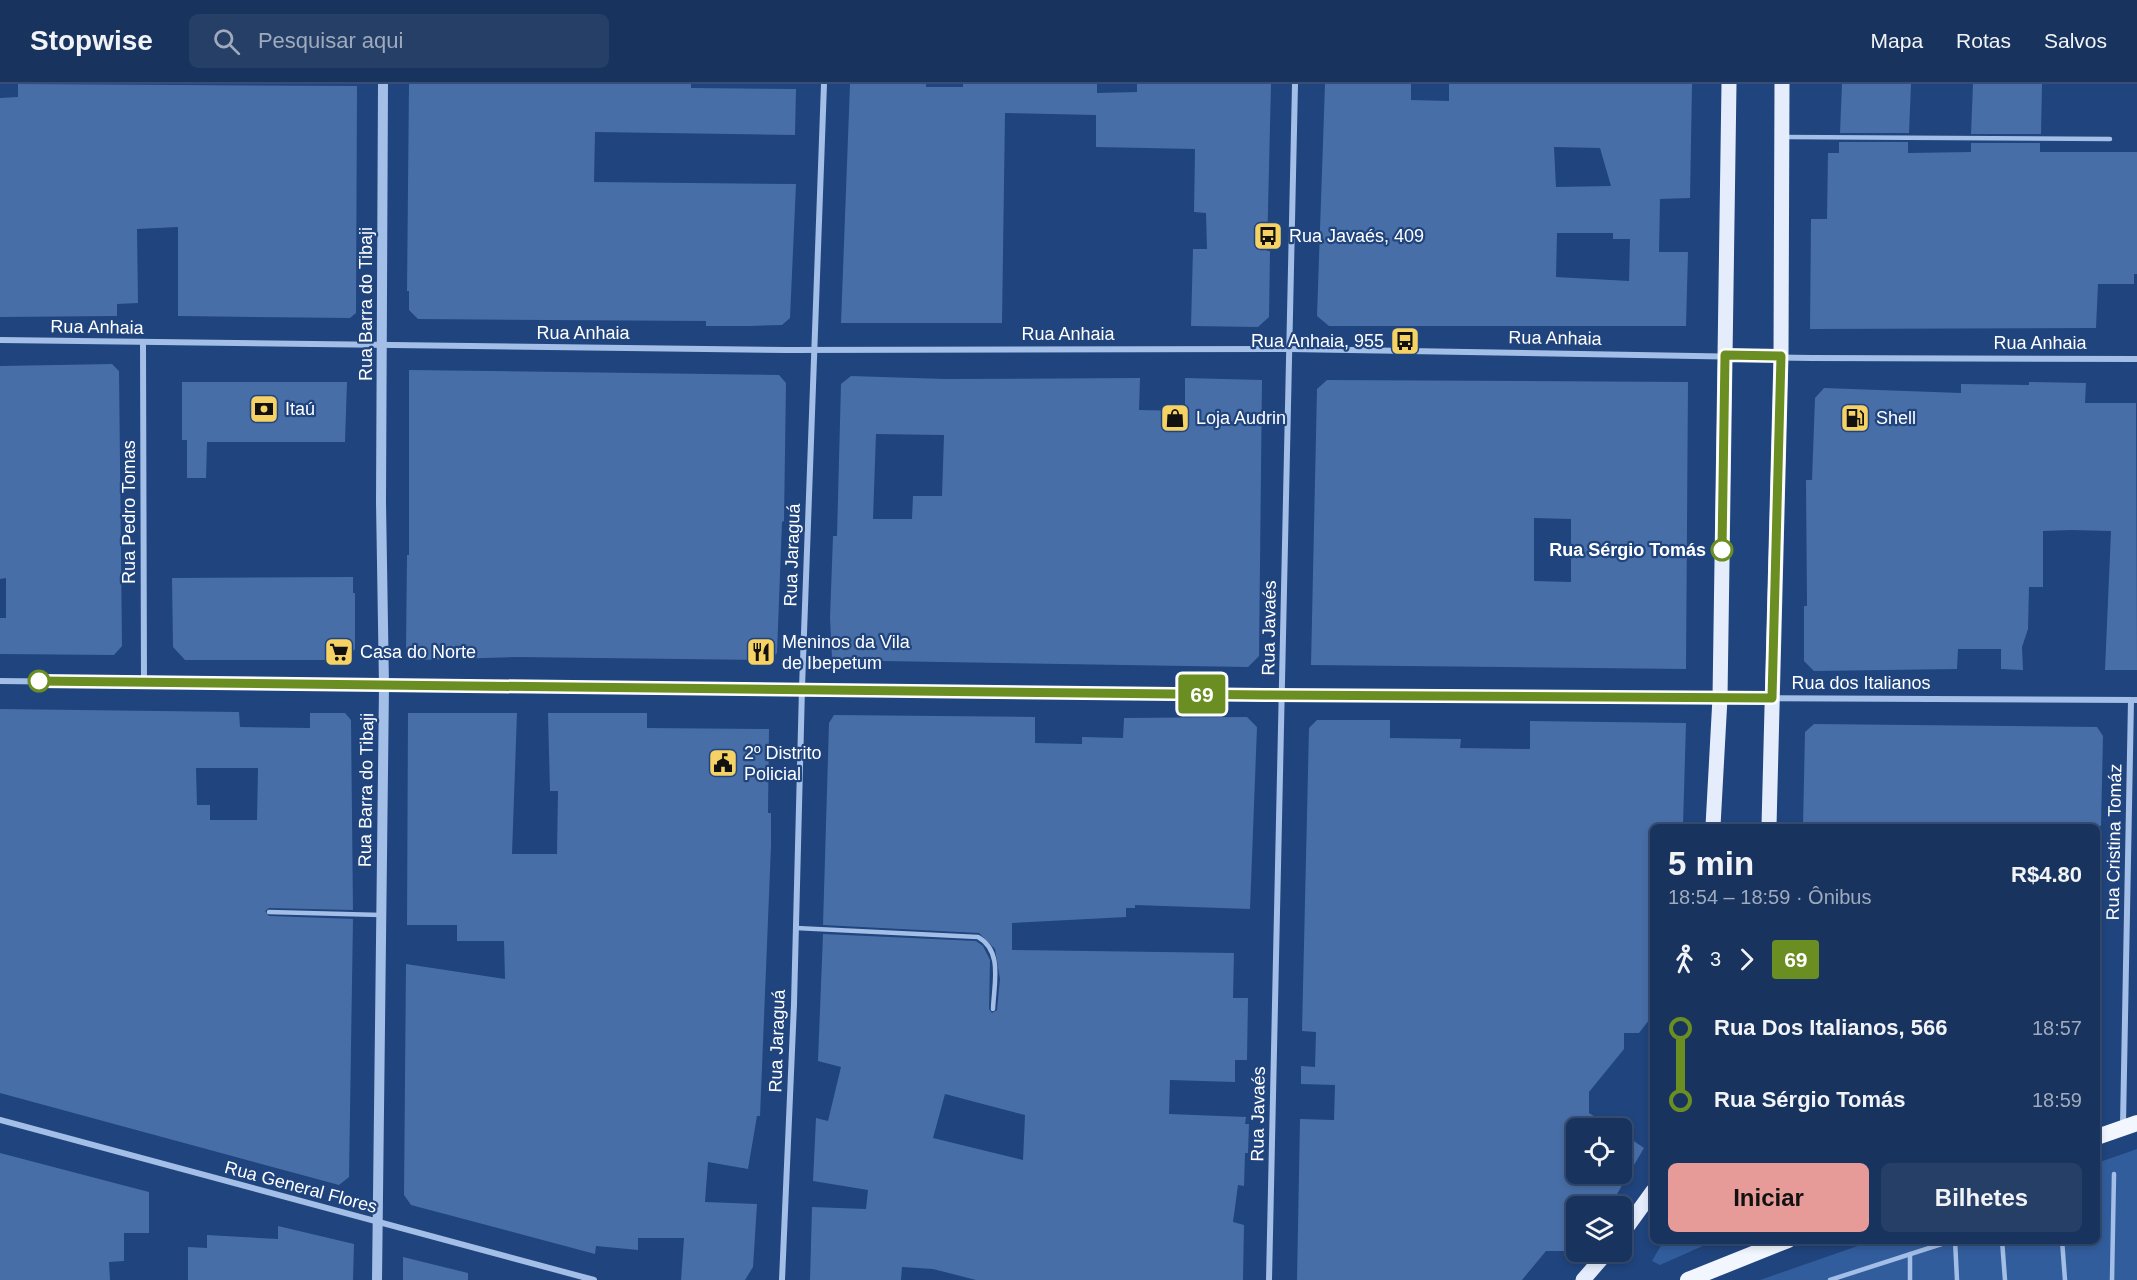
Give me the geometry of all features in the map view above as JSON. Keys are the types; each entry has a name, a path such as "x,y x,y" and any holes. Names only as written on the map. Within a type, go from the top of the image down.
{"highway":[{"path":"2100,1136 2130,1126"},
{"path":"1688,1280 1761,1245"}],"main road":[{"path":"1713,824 1720,698 1729,84"},
{"path":"1769,824 1781,356 1782,84"},
{"path":"1632,1220 1650,1195"},
{"path":"1583,1280 1599,1262"}],"street":[{"name":"Rua Barra do Tibaji","path":"377,1280 384,686 381,502 383,84"},
{"name":"Rua Jaraguá","path":"782,1280 824,84"},
{"name":"Rua Javaés","path":"1269,1280 1295,84"},
{"name":"Rua Anhaia","path":"0,340 816,350 1290,349 2137,359"},
{"name":"Rua Pedro Tomas","path":"143,342 144,681"},
{"name":"Rua dos Italianos","path":"0,681 802,688 1282,696 2134,700"},
{"name":"Rua Cristina Tomáz","path":"2130,1126 2134,700"},
{"name":"Rua General Flores","path":"0,1120 594,1280"}],"lane":[{"path":"1782,137 2110,139"},
{"path":"269,912 381,915"},
{"path":"796,928 978,937 987,942 994,952 993,1009"},
{"path":"2112,1280 2114,1174"},
{"path":"1830,1280 1941,1244"},
{"path":"1954,1244 1957,1280"},
{"path":"2002,1244 2004,1280"},
{"path":"2062,1244 2065,1280"},
{"path":"1910,1254 1910,1280"},
{"path":"1853,1273 1854,1280"}],"shaded area":[{"path":"2137,1149 2137,1280 1760,1280 1863,1244 2100,1244 2100,1162"},
{"path":"1662,1244 1707,1244 1660,1265 1652,1261"}],"building":[{"path":"18,84 357,86 356,313 350,318 178,316 178,227 137,229 138,303 117,304 117,316 0,317 0,98 18,97"},
{"path":"409,84 691,84 691,88 796,89 795,135 595,132 594,182 796,184 790,318 782,325 749,326 706,326 706,321 418,319 409,310 409,291 407,291"},
{"path":"850,84 926,84 926,87 963,87 963,84 1097,84 1097,93 1137,92 1137,84 1271,84 1267,251 1270,251 1269,317 1258,327 1191,326 1193,249 1207,249 1206,213 1194,212 1195,149 1096,147 1096,115 1005,113 1002,323 841,323"},
{"path":"1325,84 1411,84 1411,100 1449,101 1449,84 1692,84 1690,198 1660,199 1659,252 1688,252 1686,326 1329,326 1317,316","holes":["1554,147 1600,148 1611,186 1556,187","1557,233 1613,233 1613,239 1630,239 1629,281 1556,277"]},
{"path":"1842,84 1911,84 1909,133 1840,133"},
{"path":"1973,84 2042,84 2041,134 1971,134"},
{"path":"1839,142 1908,142 1908,153 1971,152 1971,143 2040,143 2040,152 2137,152 2137,274 2134,274 2134,284 2098,284 2096,328 1810,329 1811,219 1827,219 1828,153 1839,153"},
{"path":"112,364 119,371 122,646 114,655 0,654 0,618 6,618 6,578 0,579 0,366"},
{"path":"409,370 779,375 786,383 784,521 782,522 777,653 770,660 516,657 416,660 406,650 407,555 409,555"},
{"path":"851,376 945,379 1140,378 1139,410 1185,411 1185,378 1262,380 1259,656 1248,667 881,661 881,664 856,665 832,658 830,618 833,536 837,536 841,384","holes":["876,434 944,435 942,496 913,496 912,519 873,519"]},
{"path":"1327,380 1688,382 1686,669 1311,665 1317,389","holes":["1534,518 1571,519 1571,582 1534,581"]},
{"path":"182,382 347,382 345,442 207,442 206,478 187,478 187,440 182,440"},
{"path":"2029,382 2086,383 2085,403 2136,403 2137,670 2105,670 2111,531 2072,530 2043,531 2043,587 2029,587 2028,629 2022,647 2023,670 2001,669 2001,649 1958,649 1957,669 1814,671 1804,661 1804,606 1807,606 1806,480 1812,480 1815,398 1824,388 1961,393 1961,384 2029,385"},
{"path":"353,577 355,649 345,660 185,660 173,647 172,578"},
{"path":"0,709 239,712 240,727 310,728 310,713 345,713 351,720 353,910 269,908 265,911 269,916 353,919 349,1177 339,1185 0,1093","holes":["196,768 258,768 257,820 210,820 210,805 197,805"]},
{"path":"408,713 517,713 512,854 557,854 558,791 550,791 548,713 647,713 647,728 769,729 768,813 771,813 771,846 760,1116 757,1116 748,1169 708,1162 705,1202 757,1204 753,1267 745,1280 681,1280 684,1238 638,1238 638,1250 596,1246 595,1254 411,1205 404,1195 406,964 505,979 504,941 457,941 457,925 407,925"},
{"path":"834,715 1035,717 1035,743 1082,744 1082,737 1123,738 1124,718 1247,717 1257,727 1250,909 1135,905 1135,908 1126,908 1126,917 1012,923 1012,950 1234,953 1233,998 1248,998 1247,1060 1235,1060 1235,1082 1170,1080 1169,1114 1246,1117 1245,1124 1249,1124 1244,1186 1238,1185 1233,1222 1244,1225 1243,1280 976,1280 933,1269 902,1267 901,1280 810,1280 812,1207 866,1209 868,1190 813,1181 816,1118 828,1121 841,1067 818,1061 823,934 976,941 983,946 990,960 989,1009 992,1013 997,1010 1000,979 995,949 979,933 823,925 829,723","holes":["945,1094 1025,1115 1023,1160 933,1138"]},
{"path":"1317,720 1390,720 1390,738 1461,739 1460,748 1530,749 1530,721 1686,723 1683,824 1650,824 1650,1019 1639,1033 1624,1033 1624,1049 1589,1092 1589,1113 1597,1118 1566,1118 1566,1184 1623,1184 1616,1196 1566,1196 1566,1251 1546,1251 1522,1280 1297,1280 1300,1119 1334,1120 1335,1085 1301,1084 1301,1066 1315,1067 1316,1032 1302,1031 1309,728"},
{"path":"1814,724 2097,727 2103,736 2101,826 2100,824 1803,824 1805,732"},
{"path":"1632,1140 1644,1148 1632,1168"},
{"path":"0,1153 149,1192 149,1233 124,1233 124,1261 109,1262 110,1280 0,1280"},
{"path":"278,1226 354,1244 353,1280 188,1280 188,1247 207,1248 207,1235 278,1239"},
{"path":"403,1257 468,1273 468,1280 403,1280"}],"bus line":[{"name":"69","path":"39,681 1265,695 1772,698 1781,356 1725,355 1722,550"}],"place":[{"name":"Rua Javaés, 409","path":"1268,236"},
{"name":"Rua Anhaia, 955","path":"1405,341"},
{"name":"Itaú","path":"264,409"},
{"name":"Loja Audrin","path":"1175,418"},
{"name":"Shell","path":"1855,418"},
{"name":"Rua Sérgio Tomás","path":"1722,550"},
{"name":"Casa do Norte","path":"339,652"},
{"name":"Meninos da Vila de Ibepetum","path":"761,652"},
{"name":"2º Distrito Policial","path":"723,763"}]}
